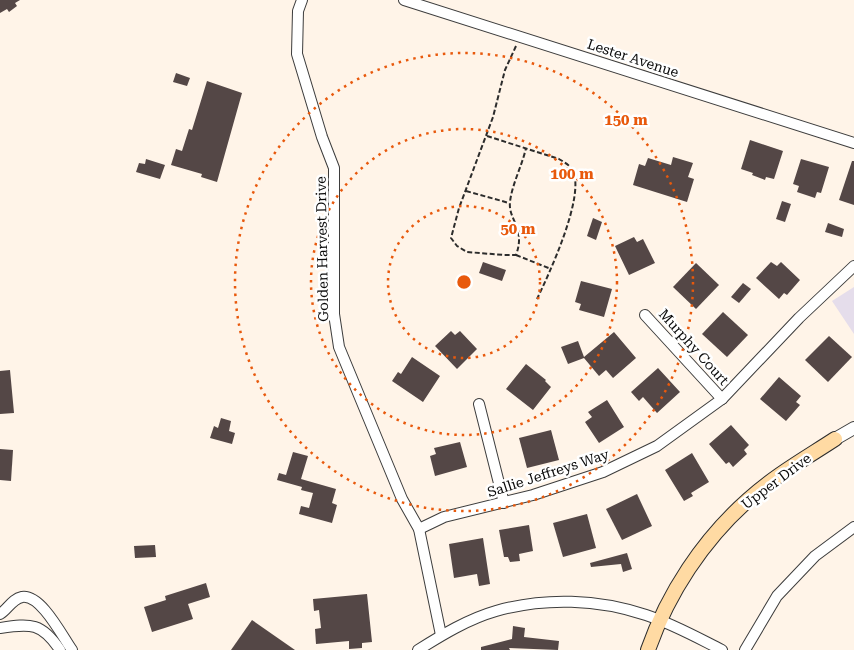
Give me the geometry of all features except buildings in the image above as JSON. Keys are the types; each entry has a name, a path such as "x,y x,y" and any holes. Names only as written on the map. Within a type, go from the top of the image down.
{"main road":[{"name":"Upper Drive","path":"648,650 660,620 680,581 707,542 748,500 794,465 835,439"}],"street":[{"name":"Golden Harvest Drive","path":"302,0 298,11 297,54 322,137 334,168 334,314 340,347 402,499 419,529 441,635"},
{"name":"Lester Avenue","path":"404,0 854,143"},
{"name":"Sallie Jeffreys Way","path":"419,529 444,517 533,495 611,469 657,446 722,398 799,318 854,266"},
{"name":"Murphy Court","path":"646,315 722,398"},
{"path":"479,404 504,503"},
{"name":"Upper Drive","path":"835,439 854,428"},
{"path":"745,650 777,596 815,556 854,527"},
{"path":"0,614 13,601 21,597 31,597 41,605 72,650"},
{"path":"418,650 441,635 496,611 558,601 593,602 645,614 722,650"},
{"path":"0,628 14,626 39,627 51,636 60,650"}],"path":[{"path":"520,37 505,70 493,118 451,238 457,246 467,252 516,255 551,270"},
{"path":"487,136 559,159 573,171 575,193 562,242 538,299"},
{"path":"516,255 519,246 518,226 509,203 526,148"},
{"path":"466,191 509,203"}],"shaded area":[{"path":"854,287 854,334 832,301"}]}
